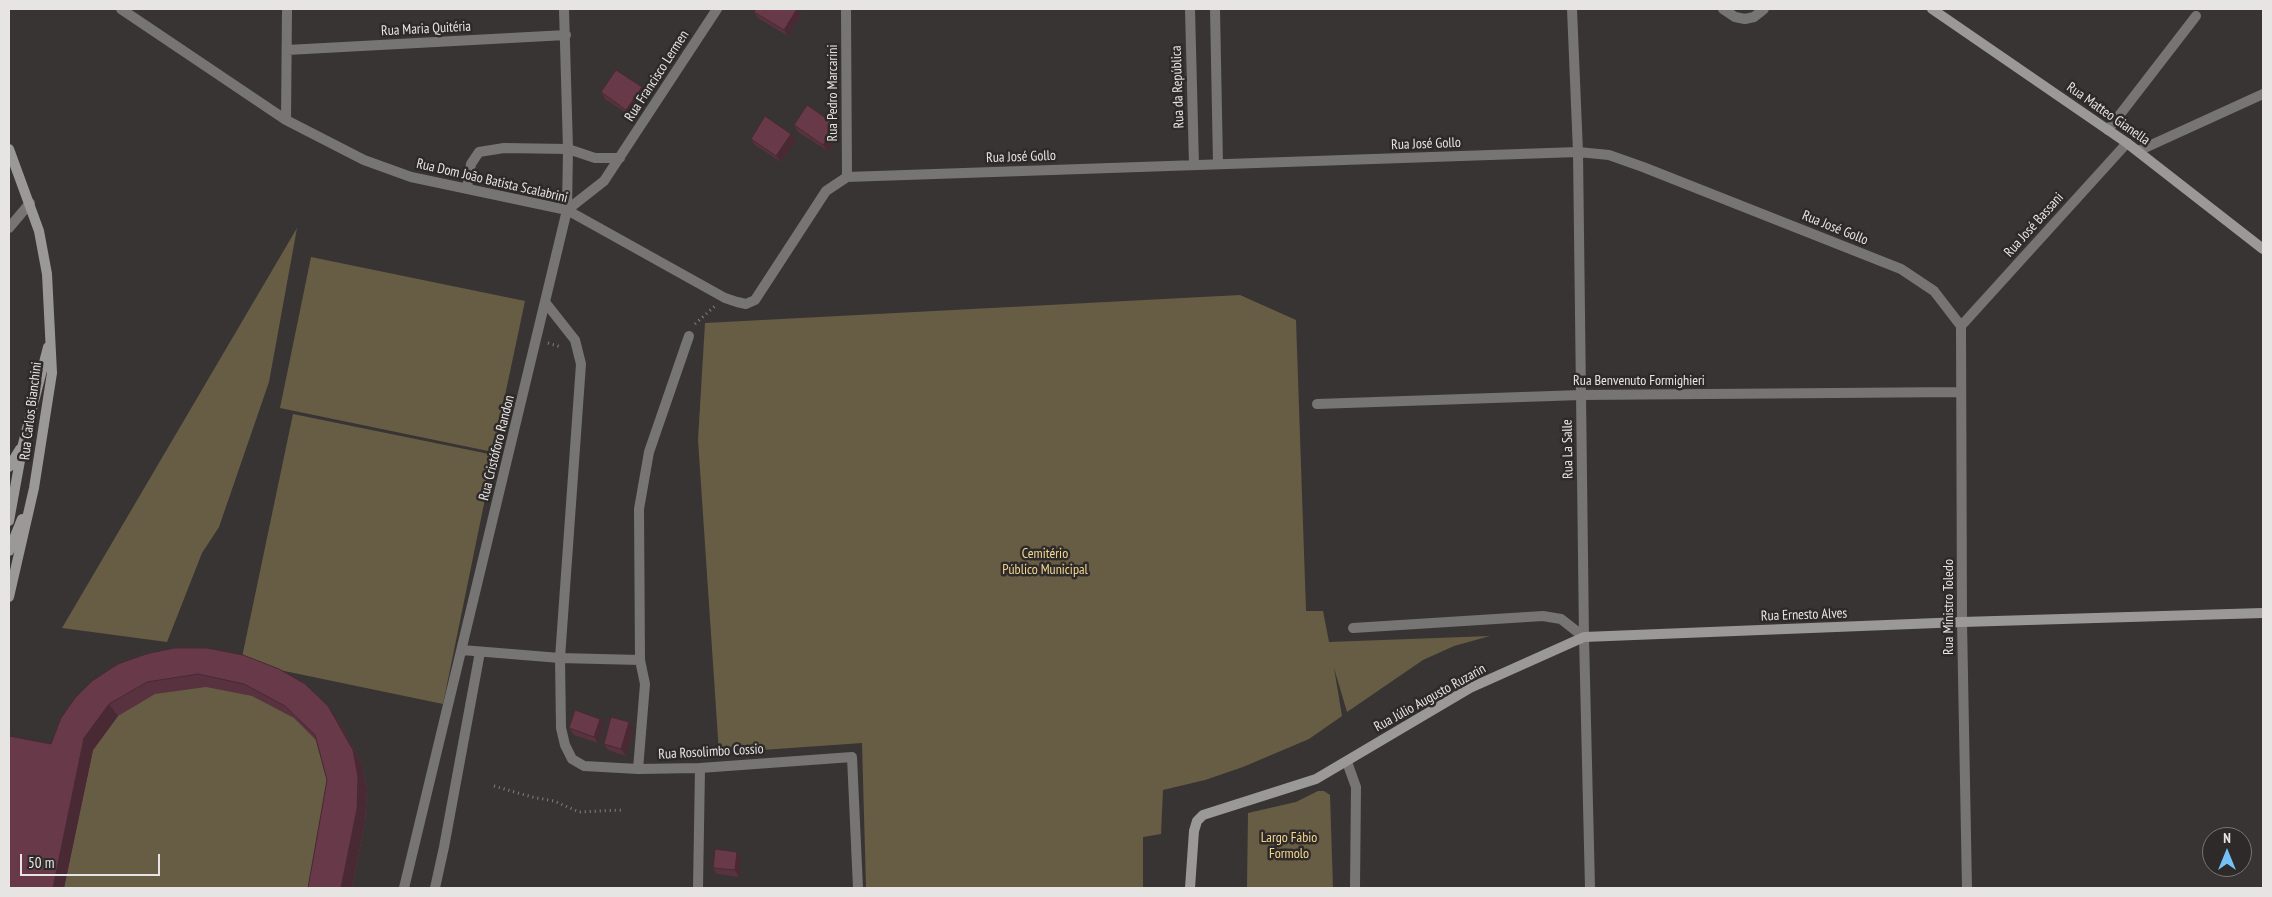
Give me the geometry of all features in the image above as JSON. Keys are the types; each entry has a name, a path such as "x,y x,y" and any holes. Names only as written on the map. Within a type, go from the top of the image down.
{"main road":[{"name":"Rua Matteo Gianella","path":"1932,9 2127,143 2263,248"},
{"name":"Rua Carlos Bianchini","path":"9,149 39,231 47,274 52,373 34,488"},
{"name":"Rua Carlos Bianchini","path":"9,521 23,444 39,376 51,338"},
{"path":"9,467 23,444"},
{"path":"9,551 34,488"},
{"path":"9,597 34,488"},
{"name":"Rua Ernesto Alves","path":"1584,637 1962,622 2263,613"},
{"name":"Rua Júlio Augusto Ruzarin","path":"1347,762 1470,688 1584,637"},
{"path":"1190,888 1194,832 1197,821 1202,815 1316,779 1347,762"}],"street":[{"name":"Rua Dom João Batista Scalabrini","path":"121,9 286,120 364,160 411,177 567,210 725,298 746,304 755,300 826,191 847,176"},
{"path":"286,120 287,9"},
{"name":"Rua Cristóforo Randon","path":"404,888 567,210 568,150 564,9"},
{"name":"Rua Francisco Lermen","path":"567,210 604,181 717,9"},
{"name":"Rua Pedro Marcarini","path":"846,9 847,176"},
{"name":"Rua da República","path":"1190,9 1194,165"},
{"path":"1215,9 1218,164"},
{"name":"Rua La Salle","path":"1572,9 1578,152 1584,637 1590,888"},
{"path":"1723,9 1735,17 1745,18 1754,17 1764,9"},
{"path":"2108,130 2196,16"},
{"name":"Rua Maria Quitéria","path":"288,50 566,35"},
{"path":"2138,151 2263,94"},
{"name":"Rua José Bassani","path":"1961,326 2127,143"},
{"path":"466,188 472,164 479,152 504,148 568,150 595,158 620,158"},
{"name":"Rua José Gollo","path":"847,176 1578,152 1609,155 1900,269 1934,291 1961,326"},
{"path":"9,228 30,203"},
{"path":"546,302 575,340 581,364 560,658"},
{"name":"Rua Ministro Toledo","path":"1961,326 1962,622 1967,888"},
{"path":"638,769 645,684 640,660 639,509 649,452 689,336"},
{"name":"Rua Benvenuto Formighieri","path":"1317,404 1581,394 1961,392"},
{"path":"1353,628 1543,616 1561,619 1584,637"},
{"path":"462,650 560,658 640,660"},
{"path":"434,888 444,847 480,652"},
{"name":"Rua Rosolimbo Cossio","path":"560,658 561,728 564,745 572,759 584,766 638,769 700,768 852,758 858,888"},
{"path":"1347,762 1356,787 1355,888"},
{"path":"698,888 700,768"}],"path":[{"path":"689,336 696,323 725,298"},
{"path":"537,341 579,351"},
{"path":"494,786 554,801 579,812 623,810"}],"green space":[{"path":"297,228 269,382 219,527 202,553 167,642 62,628"},
{"path":"311,257 525,301 493,452 280,408"},
{"name":"Cemitério Público Municipal","path":"1240,295 1296,320 1306,611 1323,611 1329,642 1490,636 1454,646 1423,660 1347,712 1334,668 1342,716 1309,739 1243,767 1205,780 1163,790 1161,834 1143,837 1143,888 866,888 862,743 719,753 698,440 705,323"},
{"path":"293,414 494,455 443,704 241,662"},
{"path":"154,666 337,718 361,762 367,789 365,822 352,888 9,888 9,746 59,756"},
{"name":"Largo Fábio Formolo","path":"1318,791 1324,791 1330,795 1333,888 1247,888 1248,813 1296,802"}],"building":[{"path":"756,9 797,9 784,30 754,12"},
{"path":"616,70 642,87 626,110 601,92"},
{"path":"807,105 836,125 823,145 794,125"},
{"path":"765,116 791,134 776,156 751,139"},
{"path":"174,648 207,648 243,655 279,669 305,684 328,706 353,750 358,777 357,809 341,888 308,888 327,780 315,735 285,706 244,684 198,674 147,682 109,704 84,738 53,888 9,888 9,736 51,744 61,718 75,698 92,681 118,664 146,654"},
{"path":"575,710 600,719 594,737 569,728"},
{"path":"611,717 629,722 621,749 604,744"},
{"path":"715,849 737,852 735,870 713,868"}]}
